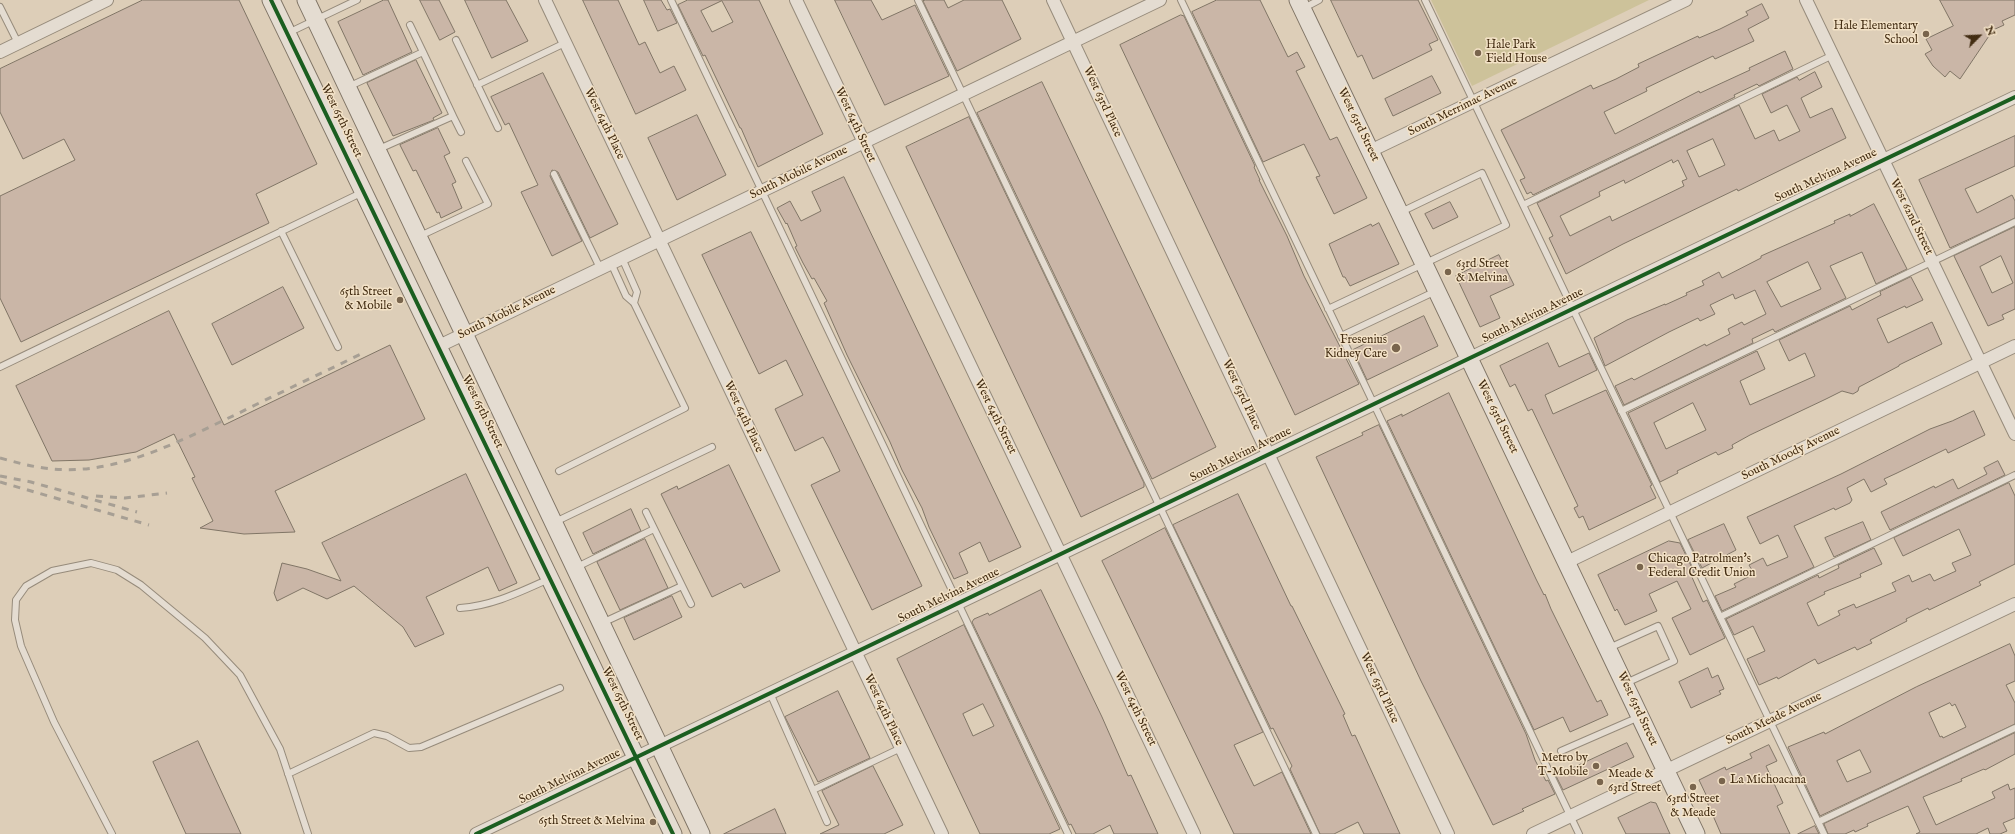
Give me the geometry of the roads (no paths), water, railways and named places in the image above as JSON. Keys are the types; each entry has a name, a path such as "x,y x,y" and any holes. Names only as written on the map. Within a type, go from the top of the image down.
{"street":[{"path":"0,52 107,0"},
{"name":"West 65th Street","path":"271,0 673,834"},
{"name":"West 65th Street","path":"306,0 700,834"},
{"name":"West 64th Place","path":"545,0 942,834"},
{"name":"West 64th Street","path":"796,0 1194,834"},
{"name":"West 63rd Place","path":"1053,0 1448,834"},
{"name":"South Mobile Avenue","path":"439,346 1160,0"},
{"name":"South Merrimac Avenue","path":"1370,151 1686,0"},
{"name":"West 62nd Street","path":"1806,0 1884,159 2015,434"},
{"name":"West 63rd Street","path":"1300,4 1696,834"},
{"name":"South Melvina Avenue","path":"476,834 658,745 770,693 1268,453 2015,97"},
{"name":"South Moody Avenue","path":"1567,562 2015,346"},
{"name":"South Meade Avenue","path":"1533,834 2015,604"}],"lane":[{"path":"287,34 357,0"},
{"path":"671,0 1068,834"},
{"path":"918,0 1316,834"},
{"path":"1181,0 1579,834"},
{"path":"1300,4 1319,0"},
{"path":"1425,0 1824,834"},
{"path":"0,7 18,43"},
{"path":"410,25 460,132"},
{"path":"456,40 498,128"},
{"path":"477,85 565,43"},
{"path":"347,87 423,52"},
{"path":"1523,205 1833,55"},
{"path":"377,150 453,116"},
{"path":"418,237 488,204 466,161"},
{"path":"1328,309 1506,225 1482,173 1400,212"},
{"path":"554,174 611,263 626,296 634,303 685,408 559,470"},
{"path":"0,367 364,191"},
{"path":"1621,411 2015,222"},
{"path":"281,231 338,347"},
{"path":"611,263 637,292 634,303"},
{"path":"1342,336 1437,290"},
{"path":"553,523 712,447"},
{"path":"1720,618 2015,475"},
{"path":"646,512 691,604"},
{"path":"575,568 654,529"},
{"path":"112,834 54,722 22,646 15,620 16,600 26,586 52,571 91,563 117,570 141,585 205,638 240,675 280,749 308,834"},
{"path":"460,608 474,607 504,599 550,578"},
{"path":"601,624 682,586"},
{"path":"1608,649 1658,626 1674,661 1625,684"},
{"path":"288,774 374,733 388,736 409,748 422,747 560,688"},
{"path":"770,693 827,822"},
{"path":"1561,751 1640,716"},
{"path":"1818,822 2015,728"},
{"path":"813,790 901,748"}],"railway":[{"path":"0,458 38,467 70,470 95,468 120,463 191,436 365,352"},
{"path":"0,476 31,482 137,512"},
{"path":"0,482 149,525"},
{"path":"96,496 125,498 167,493"}],"place":[{"name":"Hale Elementary School","path":"1926,34"},
{"name":"Hale Park Field House","path":"1478,53"},
{"name":"63rd Street & Melvina","path":"1448,272"},
{"name":"65th Street & Mobile","path":"400,300"},
{"name":"Fresenius Kidney Care","path":"1396,348"},
{"name":"Chicago Patrolmen's Federal Credit Union","path":"1640,567"},
{"name":"Metro by T-Mobile","path":"1596,766"},
{"name":"La Michoacana","path":"1722,781"},
{"name":"Meade & 63rd Street","path":"1600,782"},
{"name":"63rd Street & Meade","path":"1693,787"},
{"name":"65th Street & Melvina","path":"653,822"}]}
